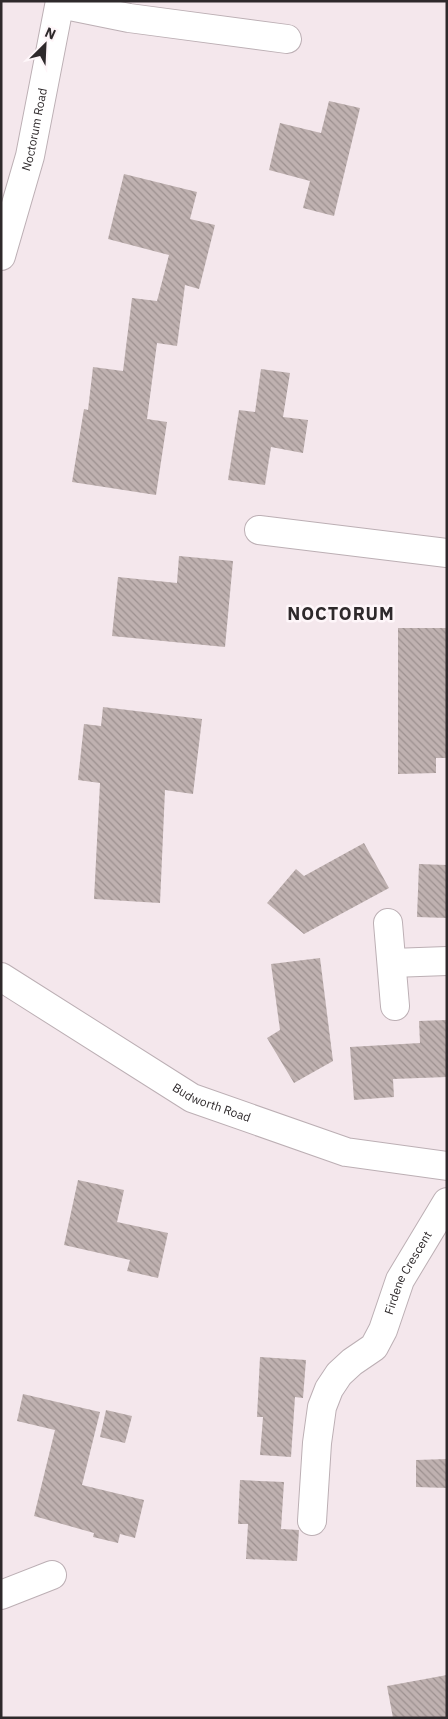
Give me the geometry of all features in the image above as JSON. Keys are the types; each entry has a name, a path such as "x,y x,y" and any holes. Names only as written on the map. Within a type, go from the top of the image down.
{"street":[{"path":"60,3 129,18 287,39"},
{"name":"Noctorum Road","path":"1,256 30,156 60,3"},
{"path":"259,530 447,552"},
{"path":"388,922 395,1006"},
{"path":"392,963 447,961"},
{"name":"Budworth Road","path":"1,977 192,1098 346,1152 447,1166"},
{"name":"Firdene Crescent","path":"312,1521 317,1443 322,1407 329,1389 339,1374 352,1362 374,1347 400,1280 447,1202"},
{"path":"1,1595 52,1575"}],"building":[{"path":"329,101 360,108 334,216 303,208 310,181 269,170 280,123 321,133"},
{"path":"124,174 197,192 190,219 215,225 199,289 185,285 177,346 157,343 147,419 167,422 156,495 72,482 84,409 88,410 93,367 123,371 132,298 157,301 169,255 108,239"},
{"path":"261,369 290,373 283,417 308,420 303,453 271,447 265,485 228,480 239,410 255,412"},
{"path":"179,556 233,561 225,647 112,636 118,577 177,583"},
{"path":"398,628 447,628 447,758 436,758 436,773 398,774"},
{"path":"103,707 202,719 193,794 165,790 160,903 94,899 100,783 78,780 84,724 101,726"},
{"path":"364,843 389,888 304,934 267,903 296,869 304,876"},
{"path":"419,864 447,865 447,918 417,917"},
{"path":"320,958 333,1061 294,1083 267,1038 280,1030 271,964"},
{"path":"447,1020 447,1077 393,1079 394,1097 354,1100 350,1047 420,1043 419,1021"},
{"path":"78,1180 124,1190 117,1222 168,1233 158,1278 127,1271 130,1260 64,1245"},
{"path":"260,1357 306,1360 303,1398 295,1397 291,1457 260,1455 263,1417 257,1417"},
{"path":"23,1394 100,1412 82,1485 144,1500 135,1538 120,1534 118,1543 93,1537 94,1533 34,1516 55,1430 17,1421"},
{"path":"106,1410 132,1416 125,1443 100,1437"},
{"path":"447,1459 447,1488 416,1487 416,1460"},
{"path":"240,1480 284,1482 281,1529 299,1530 297,1561 246,1559 248,1524 238,1524"},
{"path":"447,1675 447,1718 393,1718 387,1686"}],"district":[{"name":"NOCTORUM","path":"341,614"}]}
